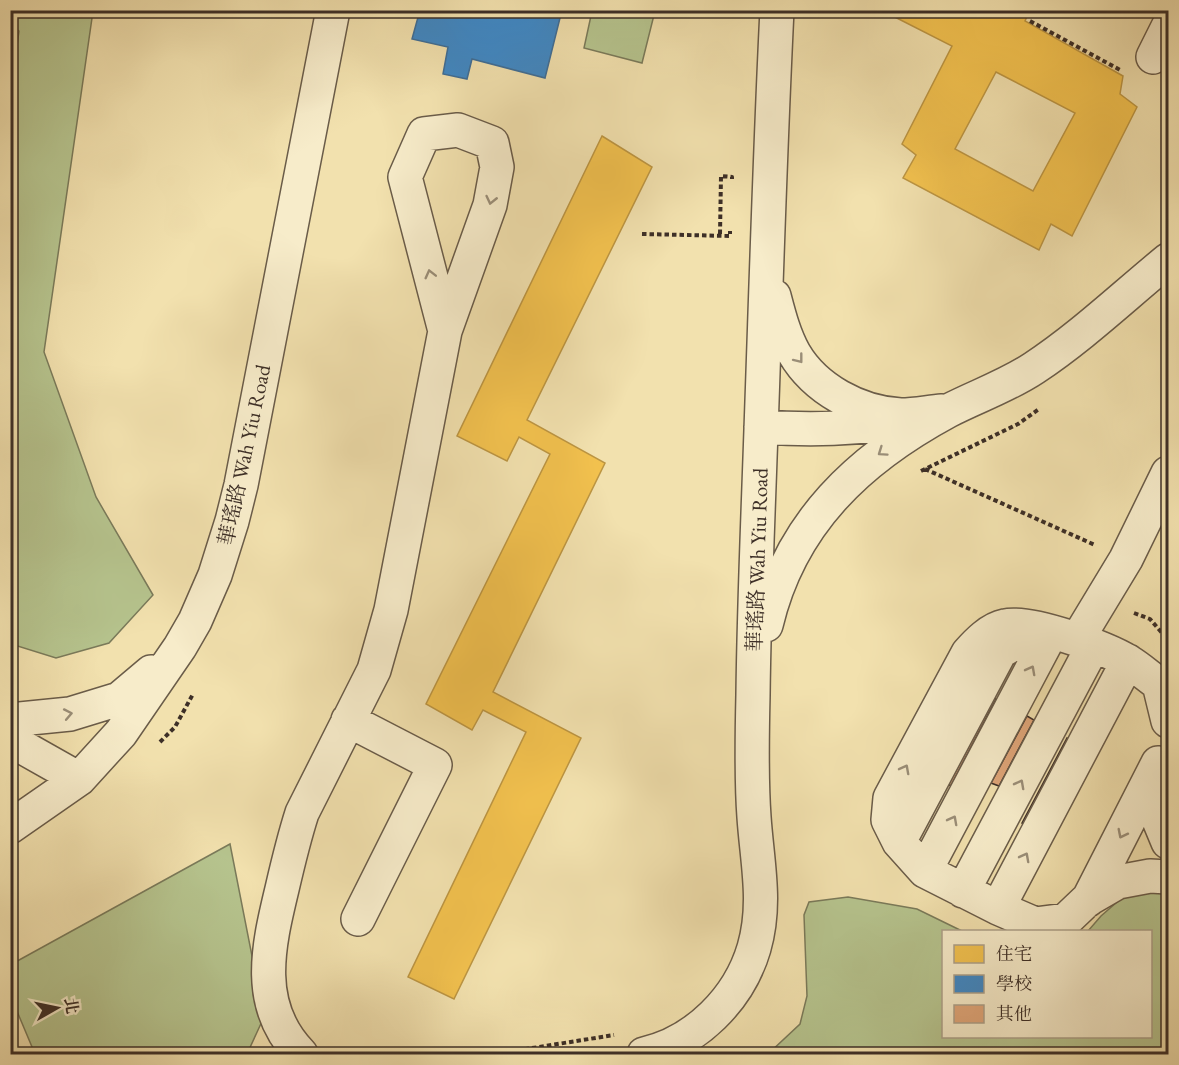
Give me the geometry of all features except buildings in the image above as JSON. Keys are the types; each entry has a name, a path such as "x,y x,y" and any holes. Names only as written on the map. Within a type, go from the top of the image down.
{"street":[{"name":"華瑤路 Wah Yiu Road","path":"10,827 79,779 121,733 180,647 209,589 232,521 333,10"},
{"name":"華瑤路 Wah Yiu Road","path":"644,1054 673,1044 708,1020 736,989 754,950 760,927 762,904 752,791 753,681 766,265 777,10"},
{"path":"1153,57 1168,27"},
{"path":"301,1054 285,1034 275,1014 270,994 268,953 271,932 297,829 314,787 374,670 391,610 445,331 490,205 497,167 492,143 458,130 424,134 405,177 445,331"},
{"path":"753,681 770,605 796,546 814,519 841,489 870,460 902,438 950,410 1005,385 1033,369 1168,260"},
{"path":"766,265 785,334 794,354 821,384 859,407 880,413 903,415 950,410"},
{"path":"761,427 808,430 839,428 881,424 950,410"},
{"path":"925,871 1073,640 1101,601 1126,560 1168,473"},
{"path":"1168,722 1159,684 1128,661 1073,640 1023,638 1000,652 900,842 925,871 1035,924 1066,920 1087,900 1118,882 1150,876 1168,877"},
{"path":"963,891 1073,640"},
{"path":"10,720 70,714 119,699 180,647"},
{"path":"998,908 1128,661"},
{"path":"348,720 435,765 358,920"},
{"path":"1168,727 1158,763 1153,806 1168,842"},
{"path":"10,740 79,779"},
{"path":"1087,900 1158,763"}],"path":[{"path":"1030,21 1122,71"},
{"path":"720,234 721,176 732,177 732,188"},
{"path":"642,234 730,236 730,224"},
{"path":"925,470 1063,530"},
{"path":"1101,601 1150,619 1168,640"},
{"path":"495,1054 618,1034"}],"green space":[{"path":"11,10 93,11 44,352 96,497 153,595 109,643 56,658 11,644 10,94 19,31 11,25"},
{"path":"592,11 655,11 642,63 584,48"},
{"path":"230,844 264,1017 247,1054 35,1054 11,997 10,965"},
{"path":"1168,890 1168,1054 768,1054 800,1024 807,996 804,915 809,902 848,897 917,909 960,930 942,930 942,1038 1152,1038 1152,930 1089,930 1124,896"}]}
